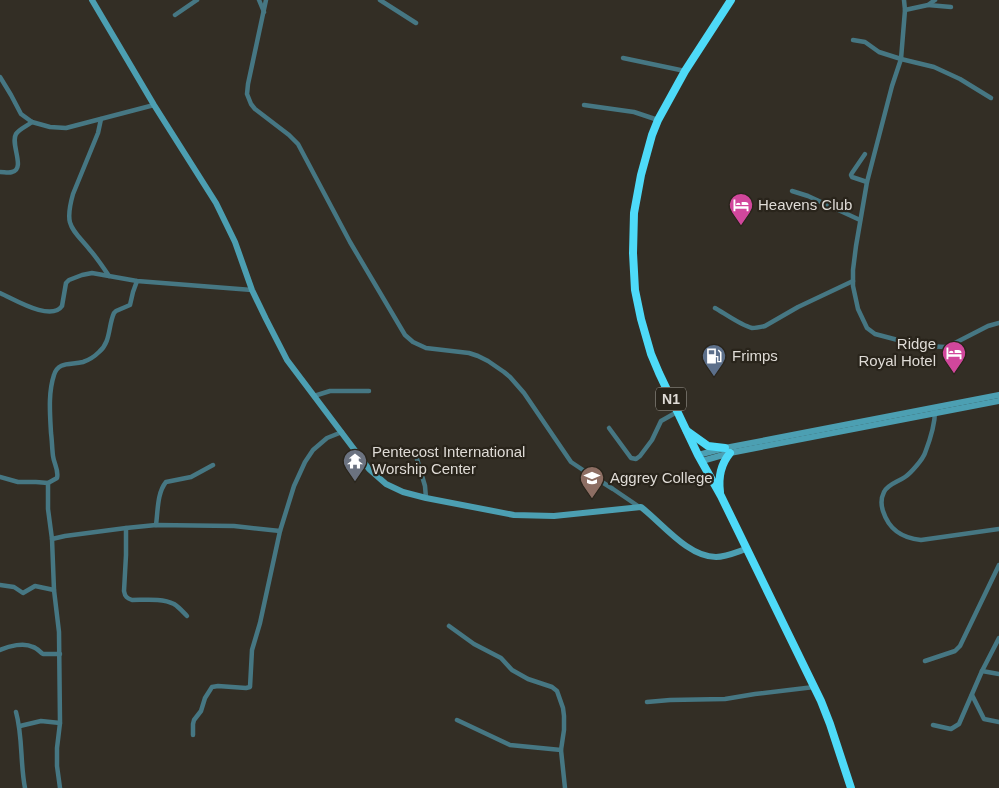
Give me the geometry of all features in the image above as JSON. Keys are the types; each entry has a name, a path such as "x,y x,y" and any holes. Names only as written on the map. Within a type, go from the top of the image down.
{"highway":[{"name":"N1","path":"731,0 685,72 658,120 646,153 634,213 634,278 641,319 651,354 677,412 721,496 822,701 851,788"},
{"path":"687,431 708,446 728,450 720,475 721,496"}],"street":[{"path":"92,0 154,105 216,203 235,242 252,290 287,360 369,469 386,484 403,492 505,514 554,516 638,506"},
{"path":"175,15 197,0"},
{"path":"259,0 264,12"},
{"path":"266,0 248,84 247,94 249,100 255,109 298,144 350,242 405,335 413,342 426,348 469,353 488,361 504,372 521,388 571,462 643,508 696,552 718,557 746,549"},
{"path":"380,0 416,23"},
{"path":"904,0 905,10 900,59 867,182 860,220 853,270 854,295 858,309 868,328 875,334 926,346 945,347 988,326 999,323"},
{"path":"928,5 935,0"},
{"path":"905,10 928,5 951,7"},
{"path":"853,40 865,42 876,51 934,67 960,79 991,98"},
{"path":"623,58 685,72"},
{"path":"0,77 21,114 32,122 50,127 66,128 154,105"},
{"path":"584,105 634,112 658,120"},
{"path":"101,119 98,133 73,194 69,215 75,233 97,258 109,276"},
{"path":"0,172 13,172 18,168 14,140 20,131 32,122"},
{"path":"865,154 851,175 867,182"},
{"path":"792,191 808,196 860,220"},
{"path":"0,293 36,309 54,312 62,306 65,286 69,280 86,273 137,281 252,290"},
{"path":"0,477 18,482 48,484 54,481 58,472 53,457 50,417 52,382 56,369 64,364 89,360 101,350 107,340 114,313 130,305 137,281"},
{"path":"715,308 746,326 760,328 798,307 853,281"},
{"path":"314,396 330,391 369,391"},
{"path":"935,411 999,395"},
{"path":"700,458 728,450 935,411 999,401"},
{"path":"935,411 931,434 923,456 908,474 887,486 883,493 882,508 886,521 891,528 898,532 921,540 999,529"},
{"path":"609,428 631,458 636,459 652,440 661,421 677,412"},
{"path":"193,735 194,720 212,687 250,687 252,650 262,616 280,531 294,486 305,462 314,450 322,442 342,432"},
{"path":"415,452 425,486 426,498"},
{"path":"156,525 158,503 164,484 169,480 186,479 213,465"},
{"path":"48,484 48,509 52,539 54,590 60,654 60,723 57,748 60,788"},
{"path":"52,539 156,525 234,526 280,531"},
{"path":"126,528 125,595 128,599 132,600 169,602 187,616"},
{"path":"925,661 955,651 960,646 999,565"},
{"path":"0,585 14,587 22,593 35,586 54,590"},
{"path":"449,626 474,644 501,658 512,670 528,679 555,689 560,699 564,716 562,750 565,788"},
{"path":"934,725 951,729 957,726 982,670 999,638"},
{"path":"0,650 12,646 29,645 38,649 43,654 60,654"},
{"path":"982,670 999,674"},
{"path":"647,702 725,699 814,687"},
{"path":"972,695 984,719 999,722"},
{"path":"16,712 20,726 21,761 25,788"},
{"path":"457,720 510,745 562,750"},
{"path":"20,726 41,721 60,723"}],"place":[{"name":"Heavens Club","path":"741,226"},
{"name":"Ridge Royal Hotel","path":"954,374"},
{"name":"Frimps","path":"714,377"},
{"name":"Pentecost International Worship Center","path":"355,482"},
{"name":"Aggrey College","path":"592,499"}]}
